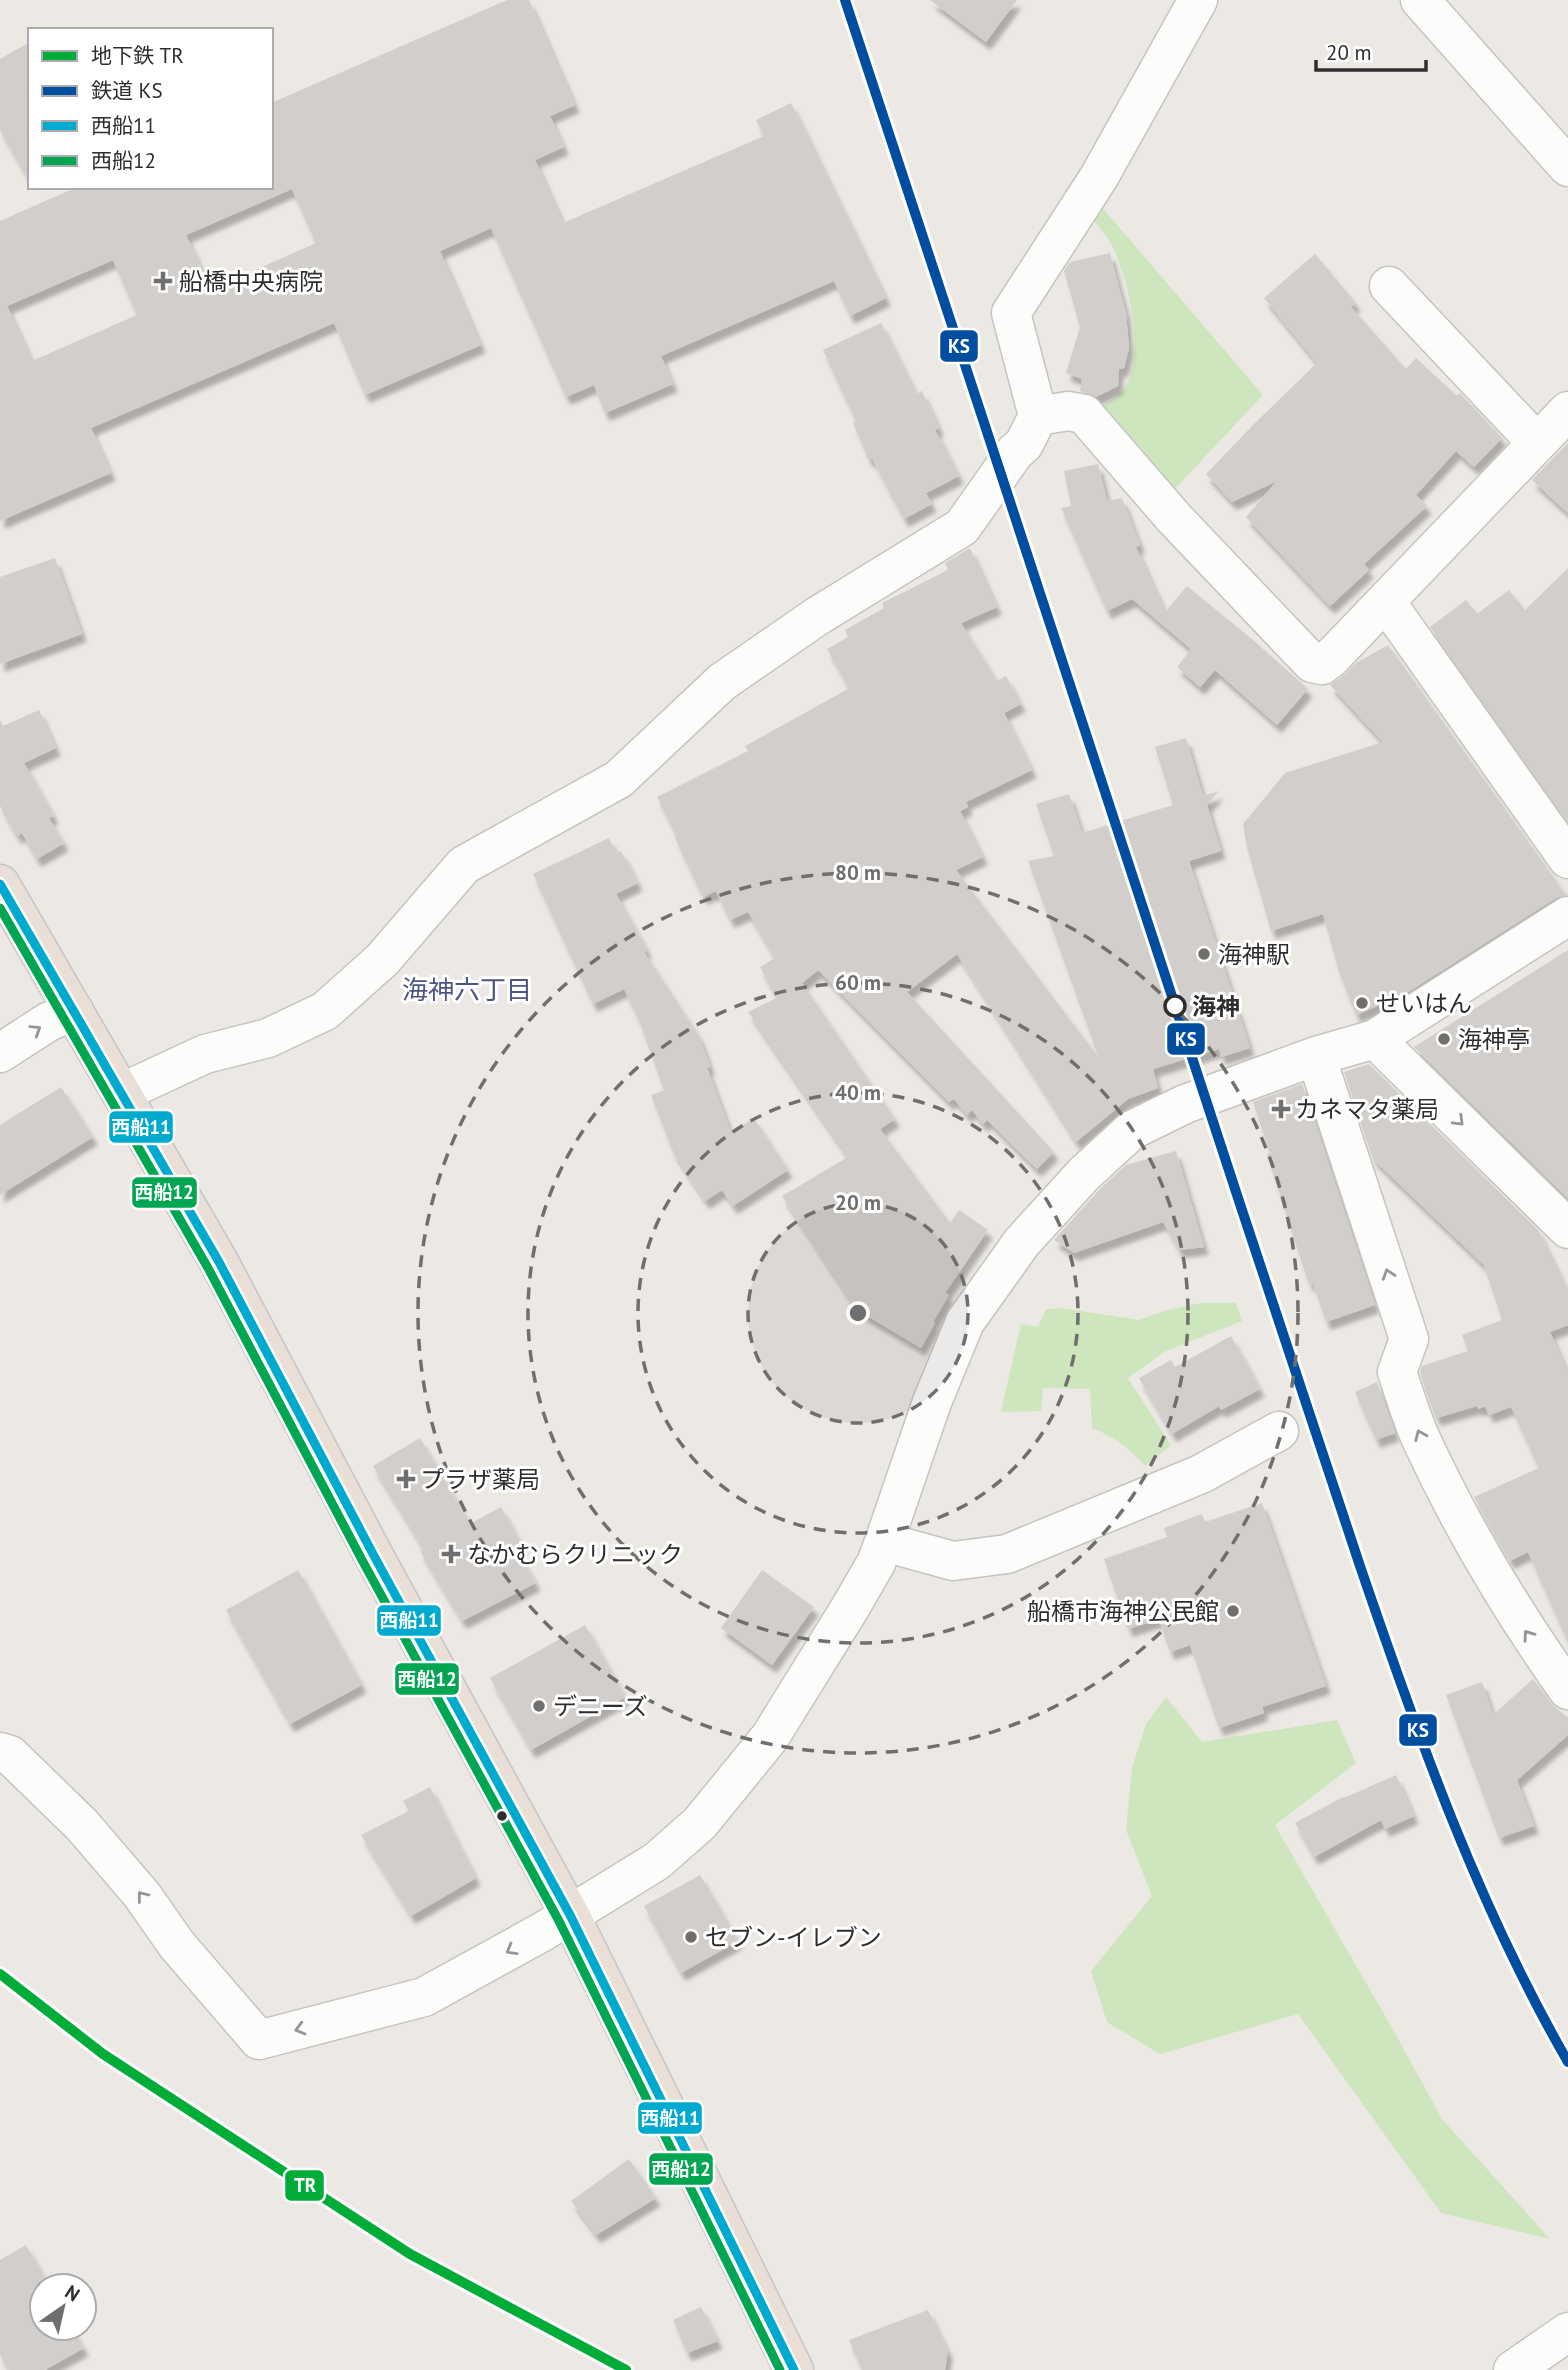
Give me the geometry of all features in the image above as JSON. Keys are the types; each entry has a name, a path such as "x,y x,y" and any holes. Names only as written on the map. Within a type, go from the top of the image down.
{"highway":[{"path":"0,884 219,1262 380,1566 570,1915 794,2370"}],"street":[{"path":"121,1093 205,1054 268,1038 326,1011 382,960 464,865 619,779 722,682 816,617 962,527 1015,452 1024,444 1038,416 1011,313 1099,177 1198,0"},
{"path":"1420,0 1568,167"},
{"path":"1389,286 1537,443"},
{"path":"1038,416 1068,411 1084,414 1174,518 1312,663 1322,665 1568,411"},
{"path":"1385,602 1568,859"},
{"path":"0,1752 10,1755 82,1825 142,1895 177,1945 259,2040 424,1997 570,1915 657,1861 700,1823 770,1737 876,1563 965,1322 1022,1242 1084,1174 1132,1130 1185,1104 1316,1056 1375,1039 1568,916"},
{"path":"0,1053 48,1022 75,1011"},
{"path":"1375,1039 1568,1228"},
{"path":"1316,1056 1409,1339 1397,1372 1419,1435 1462,1522 1523,1627 1568,1690"},
{"path":"884,1542 953,1561 1007,1554 1201,1474 1279,1431"},
{"path":"1533,2365 1568,2332"}],"green space":[{"path":"1095,199 1263,395 1170,494 1094,411 1125,388 1131,374 1135,337 1129,297 1118,260 1109,242 1086,211"},
{"path":"1201,1303 1236,1303 1242,1321 1166,1351 1128,1378 1171,1445 1145,1466 1121,1444 1092,1428 1090,1389 1043,1388 1041,1411 1001,1412 1021,1324 1038,1327 1046,1309 1062,1308 1139,1320 1167,1310"},
{"path":"1166,1697 1202,1742 1337,1720 1356,1763 1275,1825 1442,2119 1550,2239 1441,2213 1298,2014 1160,2054 1107,2022 1091,1971 1152,1896 1126,1830 1132,1768 1146,1724"}],"building":[{"path":"507,0 529,0 575,105 550,116 564,147 535,160 563,223 764,136 756,120 791,103 886,298 850,316 834,281 661,356 673,384 605,413 594,385 566,397 491,228 440,251 481,345 365,395 334,323 91,428 111,473 0,521 0,221 72,189 273,189 273,102","holes":["292,189 316,243 211,290 186,235","113,260 137,315 32,361 7,306"]},
{"path":"930,0 1017,0 986,42"},
{"path":"28,43 28,178 0,130 0,59"},
{"path":"1110,253 1126,314 1129,348 1124,368 1119,369 1118,386 1096,397 1080,391 1082,379 1066,373 1080,327 1064,271 1070,262"},
{"path":"1315,254 1356,303 1351,307 1406,369 1416,358 1457,396 1460,393 1502,438 1474,467 1456,451 1416,495 1427,506 1364,564 1369,570 1330,606 1246,517 1277,481 1232,502 1206,474 1317,363 1264,298"},
{"path":"881,323 916,394 922,391 939,428 935,430 959,476 926,493 932,504 904,519 872,458 869,460 853,423 856,421 823,350"},
{"path":"1568,443 1568,513 1532,480"},
{"path":"1098,464 1107,501 1122,498 1140,545 1136,547 1165,612 1187,586 1308,689 1277,725 1215,670 1200,687 1177,667 1191,649 1132,599 1107,611 1061,508 1071,506 1064,471"},
{"path":"970,548 997,607 961,623 997,681 1006,676 1021,704 1004,713 1032,770 966,802 968,807 960,811 983,857 956,870 1099,1058 1028,861 1054,856 1036,804 1069,794 1082,833 1173,805 1155,747 1186,738 1203,796 1219,791 1207,805 1221,851 1189,861 1250,1048 1221,1057 1219,1049 1153,1069 1158,1088 1128,1099 1076,1142 957,954 907,992 1054,1152 1037,1169 987,1120 983,1124 972,1110 967,1115 954,1099 949,1102 818,970 802,983 895,1119 880,1129 950,1223 959,1210 988,1230 945,1293 949,1295 921,1348 857,1310 782,1196 848,1157 748,1012 777,998 760,967 775,958 748,912 730,920 716,891 703,897 657,797 748,751 745,746 848,689 827,649 848,637 845,630 884,608 882,603 948,570 945,563"},
{"path":"55,558 82,634 0,664 0,577"},
{"path":"1568,568 1568,821 1430,627 1466,600 1477,614 1509,590 1525,610"},
{"path":"1388,645 1566,895 1556,898 1405,994 1356,1015 1339,972 1323,914 1271,931 1247,848 1243,824 1285,773 1383,742 1330,685 1356,663"},
{"path":"39,710 56,748 24,763 54,816 49,818 64,843 37,859 22,833 17,836 0,806 0,720 3,726"},
{"path":"609,838 616,853 621,851 638,883 616,894 647,950 644,952 699,1036 710,1067 707,1068 731,1133 754,1118 788,1170 733,1206 722,1190 705,1201 674,1154 651,1095 664,1090 639,1020 624,989 593,1004 533,874"},
{"path":"1568,950 1568,1198 1414,1047"},
{"path":"1369,1064 1538,1230 1568,1292 1568,1325 1550,1332 1568,1374 1568,1642 1528,1552 1510,1561 1474,1497 1539,1468 1511,1407 1489,1415 1485,1406 1479,1409 1477,1406 1436,1418 1428,1397 1420,1372 1422,1366 1468,1351 1462,1335 1502,1320 1484,1265 1373,1159 1344,1072"},
{"path":"1302,1084 1375,1305 1326,1322 1313,1283 1309,1284 1298,1251 1253,1102"},
{"path":"61,1087 93,1137 0,1195 0,1125"},
{"path":"1176,1151 1204,1247 1179,1250 1163,1222 1074,1253 1054,1240 1100,1189 1126,1165"},
{"path":"1231,1336 1260,1389 1221,1410 1219,1406 1172,1434 1139,1378 1171,1360 1175,1367"},
{"path":"1377,1382 1395,1433 1376,1440 1355,1392"},
{"path":"420,1438 470,1524 501,1507 521,1544 515,1547 536,1583 462,1621 420,1551 424,1549 373,1466"},
{"path":"1262,1503 1326,1686 1262,1707 1264,1713 1219,1728 1190,1645 1170,1652 1159,1619 1128,1629 1104,1559 1167,1537 1164,1528 1202,1514 1205,1522"},
{"path":"298,1570 362,1685 290,1724 226,1610"},
{"path":"762,1570 814,1607 772,1665 721,1628"},
{"path":"585,1625 625,1697 531,1750 490,1678"},
{"path":"1533,1679 1551,1703 1568,1718 1568,1735 1517,1780 1534,1826 1499,1838 1446,1695 1482,1682 1493,1715"},
{"path":"1396,1775 1414,1816 1385,1829 1381,1820 1314,1857 1295,1823 1343,1797"},
{"path":"430,1787 476,1878 411,1916 361,1835 409,1811 403,1801"},
{"path":"700,1875 738,1941 681,1973 644,1906"},
{"path":"629,2159 656,2198 596,2235 571,2201"},
{"path":"26,2245 41,2272 28,2272 28,2342 80,2342 84,2348 45,2370 9,2370 0,2355 0,2260"},
{"path":"701,2307 718,2341 687,2353 673,2320"},
{"path":"928,2310 948,2351 945,2370 862,2370 849,2340"}],"metro line":[{"name":"TR","path":"0,1974 103,2054 410,2254 626,2370"}],"rail line":[{"name":"KS","path":"845,0 1382,1630 1428,1757 1478,1881 1506,1943 1568,2062"}],"transit line":[{"name":"西船11","path":"0,884 219,1262 373,1554 570,1915 794,2370"},
{"name":"西船12","path":"0,908 208,1268 362,1560 559,1921 780,2370"}],"place":[{"name":"船橋中央病院","path":"163,281"},
{"name":"海神駅","path":"1204,954"},
{"name":"せいはん","path":"1362,1003"},
{"name":"海神","path":"1175,1006"},
{"name":"海神亭","path":"1444,1039"},
{"name":"カネマタ薬局","path":"1281,1109"},
{"name":"プラザ薬局","path":"406,1479"},
{"name":"なかむらクリニック","path":"451,1554"},
{"name":"船橋市海神公民館","path":"1233,1611"},
{"name":"デニーズ","path":"539,1706"},
{"name":"セブン-イレブン","path":"691,1937"}],"district":[{"name":"海神六丁目","path":"467,989"}]}
